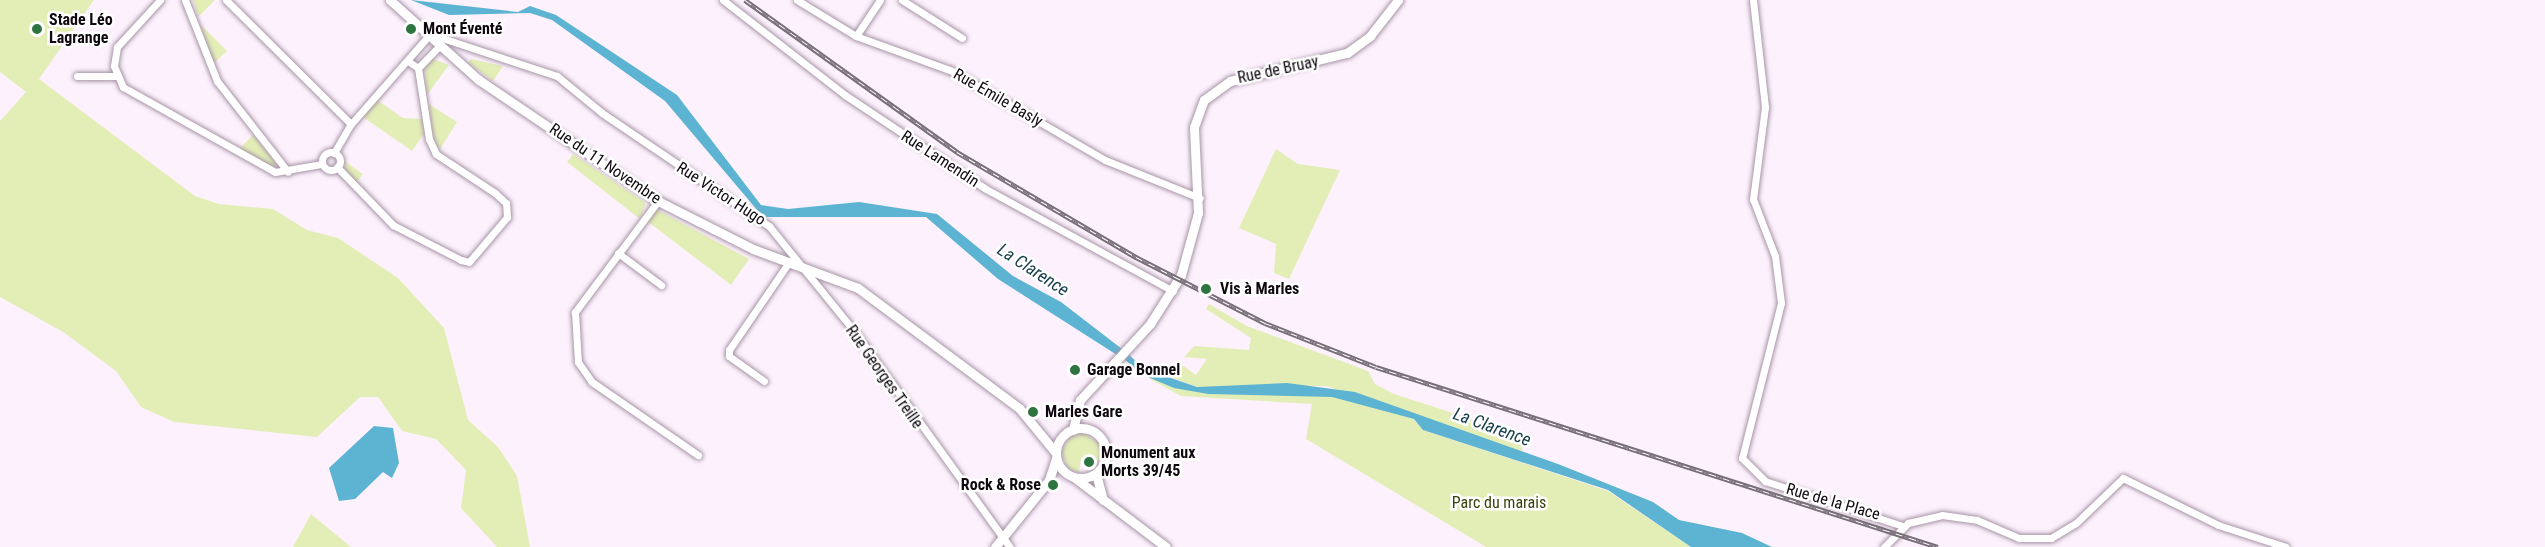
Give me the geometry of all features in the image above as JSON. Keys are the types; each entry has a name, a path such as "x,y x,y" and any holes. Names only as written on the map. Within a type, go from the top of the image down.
{"main road":[{"name":"Rue du 11 Novembre","path":"390,0 457,64 658,201 800,265"},
{"name":"Rue de Bruay","path":"1076,411 1173,291 1188,255 1200,198 1194,127 1196,112 1215,89 1347,53 1370,36 1398,0"},
{"name":"Rue Victor Hugo","path":"800,265 858,288 884,306 1019,408 1041,431 1056,455"},
{"path":"1072,430 1076,411"},
{"path":"1076,411 1106,450 1096,474 1104,503"},
{"path":"995,547 1049,480 1064,435 1072,430 1090,430"},
{"path":"1041,431 1064,435"},
{"path":"1056,455 1071,477 1166,547"},
{"path":"1049,480 1096,474"}],"street":[{"path":"116,76 120,39 160,0"},
{"path":"186,0 217,81 288,172"},
{"path":"226,0 351,124"},
{"name":"Rue Lamendin","path":"723,0 845,95 986,189 1173,291"},
{"name":"Rue Émile Basly","path":"797,0 856,36 937,64 1106,160 1200,198"},
{"path":"856,36 880,0"},
{"path":"902,0 962,38"},
{"name":"Rue de la Place","path":"1753,0 1765,107 1753,199 1775,256 1778,313 1742,444 1747,468 1794,492 1875,513 1903,526"},
{"path":"408,61 418,68 429,139 436,154 495,193 506,203 507,217 469,262 399,230 337,167 334,153 351,124 408,61 426,35"},
{"name":"Rue Victor Hugo","path":"426,35 557,76 602,113 769,226 800,265"},
{"path":"418,68 438,47"},
{"path":"457,64 467,49"},
{"path":"77,76 116,76 149,105 266,168 288,172 322,164 337,167"},
{"path":"322,164 325,154 334,153"},
{"path":"658,201 575,312 580,370 698,455"},
{"path":"618,253 661,285"},
{"path":"764,381 729,356 729,350 789,262"},
{"name":"Rue Georges Treille","path":"800,265 1010,547"},
{"path":"1884,547 1903,526 1923,517 1962,516 2019,538 2043,540 2068,530 2123,478 2218,525 2286,547"}],"green space":[{"path":"0,0 94,0 39,79 195,196 219,204 273,209 307,230 338,238 398,278 444,328 468,420 498,447 517,476 530,547 497,547 461,508 466,470 436,439 402,431 378,397 360,397 317,437 174,422 141,407 116,371 63,332 0,297 0,121 26,92 0,72"},
{"path":"193,0 215,0 198,17"},
{"path":"201,25 227,51 213,64"},
{"path":"433,59 449,65 427,95 425,67"},
{"path":"471,59 503,66 493,81 468,63"},
{"path":"377,100 403,118 422,119 424,134 412,151 363,117"},
{"path":"429,104 457,122 440,149 433,137"},
{"path":"253,135 276,163 274,168 238,150"},
{"path":"1276,149 1298,164 1340,170 1289,279 1274,273 1276,244 1239,228"},
{"path":"573,154 646,203 640,219 567,162"},
{"path":"344,161 363,174 355,185 346,171"},
{"path":"656,209 749,259 731,285 647,221"},
{"path":"1209,304 1247,326 1368,371 1375,384 1394,394 1518,434 1523,452 1326,386 1197,387 1141,366 1179,372 1182,365 1196,375 1207,359 1184,357 1194,346 1249,350 1251,338 1206,309"},
{"name":"Parc du marais","path":"1143,375 1208,394 1292,392 1351,399 1414,419 1423,430 1608,491 1691,547 1486,547 1306,439 1312,404 1181,396"},
{"path":"1083,433 1099,443 1101,455 1096,467 1088,456 1081,458 1079,473 1068,468 1061,451 1071,436"},
{"path":"311,514 351,547 293,547"}],"water":[{"path":"411,0 518,12 530,6 556,15 677,95 761,205 788,209 859,202 937,214 1013,276 1061,302 1122,349 1117,355 998,279 926,217 763,217 665,101 552,20 530,13 449,15"},
{"path":"1129,355 1145,369 1197,387 1287,383 1355,392 1558,464 1653,502 1679,520 1742,533 1772,547 1691,547 1608,490 1423,430 1414,419 1332,397 1208,394 1174,388 1143,375 1125,360"},
{"path":"374,426 393,428 399,463 392,478 383,472 355,499 339,501 329,468"}],"railway":[{"path":"745,0 957,152 1136,257 1265,323 1376,367 1938,547"}],"place":[{"name":"Stade Léo Lagrange","path":"37,29"},
{"name":"Mont Éventé","path":"411,29"},
{"name":"Vis à Marles","path":"1206,289"},
{"name":"Garage Bonnel","path":"1075,370"},
{"name":"Marles Gare","path":"1033,412"},
{"name":"Monument aux Morts 39/45","path":"1089,462"},
{"name":"Rock & Rose","path":"1053,485"}],"water label":[{"name":"La Clarence","path":"1033,270"},
{"name":"La Clarence","path":"1492,427"}]}
